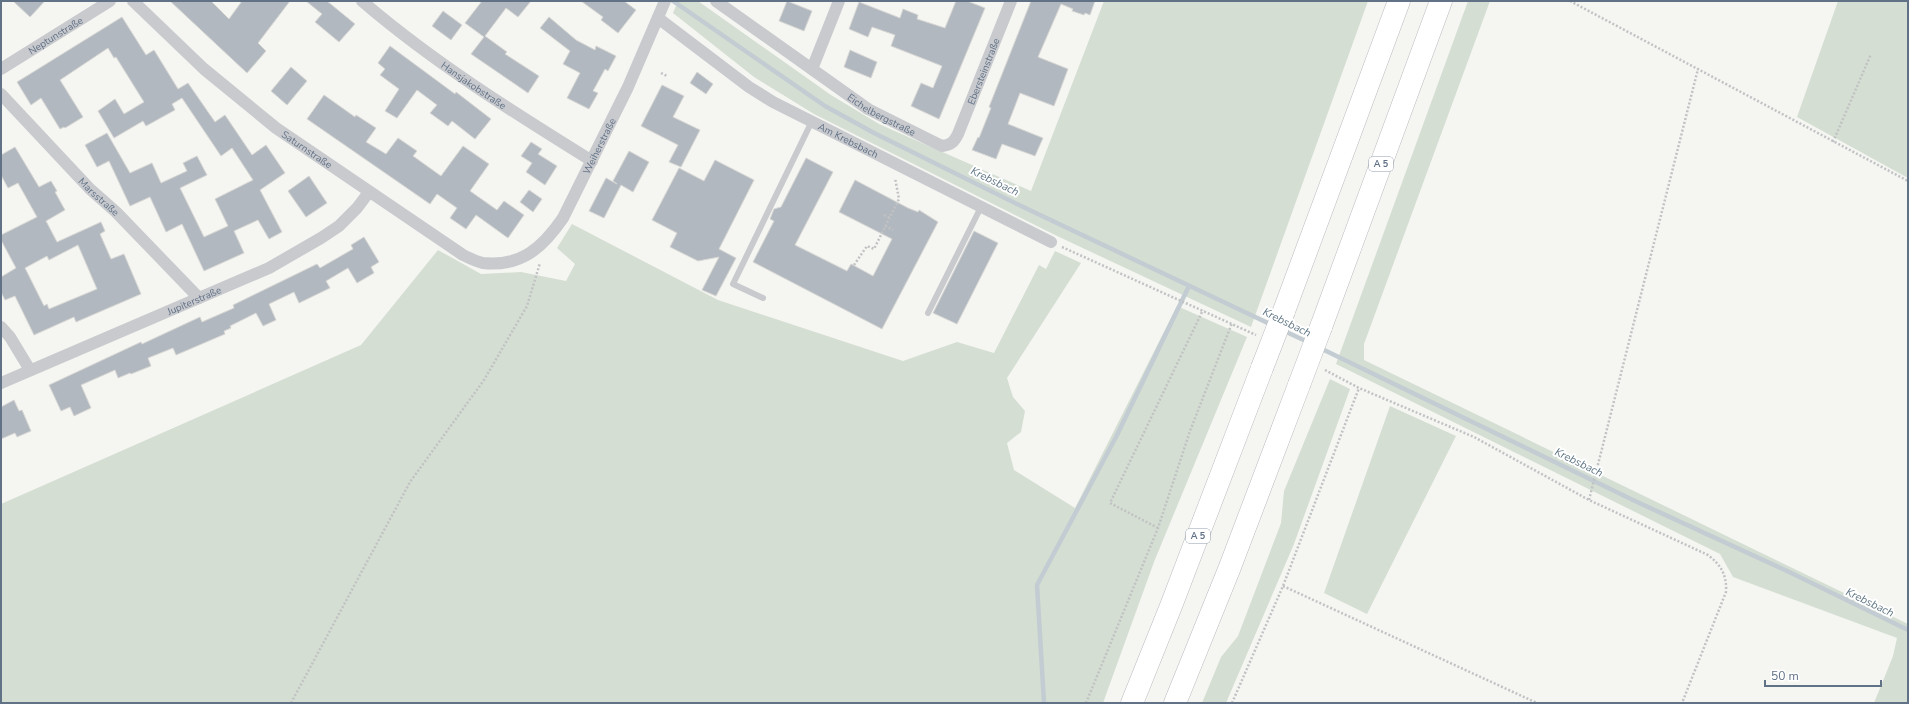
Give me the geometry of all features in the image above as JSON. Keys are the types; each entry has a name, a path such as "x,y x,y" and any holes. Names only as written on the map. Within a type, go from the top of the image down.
{"highway":[{"name":"A 5","path":"1132,703 1171,606 1284,311 1398,1"},
{"name":"A 5","path":"1175,703 1230,566 1321,327 1441,1"}],"street":[{"name":"Neptunstraße","path":"1,70 110,1"},
{"name":"Saturnstraße","path":"133,1 204,69 288,137 463,255 482,263 502,262"},
{"name":"Hansjakobstraße","path":"362,1 443,64 520,116 592,161"},
{"name":"Am Krebsbach","path":"652,1 663,8 749,87 773,102 1051,242"},
{"name":"Eichelbergstraße","path":"716,1 868,109 942,146 950,145 955,141"},
{"path":"812,69 839,1"},
{"name":"Ebersteinstraße","path":"955,141 1011,1"},
{"name":"Weiherstraße","path":"502,262 521,258 534,251 545,242 563,218 592,161 663,8"},
{"name":"Marsstraße","path":"1,94 90,189 116,212 199,298"},
{"name":"Jupiterstraße","path":"1,383 269,268 321,238 348,218 369,192"},
{"path":"1,327 10,337 30,370"}],"lane":[{"path":"763,298 733,284 812,121"},
{"path":"928,313 981,207"}],"path":[{"path":"1570,1 1908,181"},
{"path":"1834,142 1871,54"},
{"path":"1589,500 1698,69"},
{"path":"661,73 667,76"},
{"path":"854,265 867,246 874,250 890,218 899,199 894,179 901,166"},
{"path":"884,215 890,218"},
{"path":"885,226 893,230"},
{"path":"1051,242 1232,323 1190,431 1158,528 1086,703"},
{"path":"291,703 410,482 484,380 527,306 540,262 534,251"},
{"path":"1158,528 1110,503 1204,310"},
{"path":"1232,703 1283,586 1359,388 1474,438 1589,500 1708,555 1717,562 1722,569 1726,581 1726,592 1682,703"},
{"path":"1283,586 1537,703"}],"shaded area":[{"path":"678,1 698,1 831,95 879,124 1031,191 1104,1 1368,1 1251,327 1055,235 814,114 754,77 673,13"},
{"path":"1468,1 1490,1 1364,344 1364,360 1908,624 1908,703 1874,703 1893,656 1897,638 1733,577 1720,554 1336,364"},
{"path":"1838,1 1908,1 1908,178 1797,117"},
{"path":"572,224 718,300 903,361 957,342 994,353 1039,265 1046,269 1055,251 1081,263 1007,378 1013,397 1025,411 1021,432 1007,443 1014,470 1075,508 1177,306 1247,337 1154,562 1103,703 1,703 1,504 361,345 438,250 481,274 521,272 566,281 575,264 557,248"},
{"path":"1330,379 1350,389 1294,544 1226,703 1202,703 1221,657 1238,636 1281,523 1284,491"},
{"path":"1390,406 1456,436 1367,614 1324,593"}],"building":[{"path":"13,1 45,1 30,17"},
{"path":"170,1 211,1 229,19 242,1 290,1 258,43 266,51 247,73"},
{"path":"306,1 327,1 355,24 339,42 315,22 322,14"},
{"path":"482,1 531,1 518,17 506,8 485,36 507,52 505,54 539,76 528,93 471,54 484,37 465,23"},
{"path":"581,1 624,1 636,10 618,33 601,20 603,17"},
{"path":"787,1 812,11 804,31 779,21"},
{"path":"956,1 967,1 985,8 939,119 911,106 921,83 933,88 942,66 891,46 895,35 872,27 868,37 849,29 859,2 900,18 903,9 918,15 917,19 945,28"},
{"path":"1031,1 1095,1 1090,15 1085,13 1084,15 1072,11 1073,9 1061,4 1038,57 1068,69 1054,106 1020,93 1008,124 1043,138 1035,156 1002,144 996,159 972,150 978,137 979,138 991,108 989,107"},
{"path":"443,11 462,25 451,40 432,26"},
{"path":"122,17 146,55 154,50 178,89 188,83 215,122 225,115 252,155 266,145 285,173 260,190 282,232 269,239 258,220 234,231 244,253 204,271 182,224 166,232 150,197 130,206 109,161 97,167 85,145 107,133 130,173 152,163 161,183 187,171 183,163 197,156 207,175 180,188 204,237 228,226 215,199 253,180 232,148 221,156 182,98 172,104 175,110 146,126 143,121 114,138 98,111 115,99 124,114 144,102 116,57 114,58 108,48 60,80 83,117 65,128 60,129 41,98 31,105 17,82"},
{"path":"549,17 576,40 595,50 596,46 616,56 608,71 605,69 593,91 598,93 589,109 567,98 580,73 563,64 570,51 540,28"},
{"path":"390,46 455,94 456,92 491,119 475,139 452,121 448,126 430,113 437,105 417,90 397,118 385,111 399,89 380,75 385,69 378,63"},
{"path":"850,50 877,62 871,78 844,67"},
{"path":"291,67 307,81 287,105 271,91"},
{"path":"697,72 713,84 706,94 690,83"},
{"path":"662,85 684,96 673,117 700,130 681,167 669,162 678,145 641,126"},
{"path":"324,95 355,117 356,115 376,128 366,142 386,154 398,138 417,151 413,156 441,176 463,146 489,164 470,191 497,210 504,201 524,215 508,238 476,215 466,229 450,218 457,208 437,194 430,204 307,119"},
{"path":"531,142 542,149 538,154 557,166 545,185 526,172 532,163 521,156"},
{"path":"15,147 39,187 51,181 65,210 46,221 57,242 101,222 105,231 100,234 111,259 124,254 141,294 76,322 74,317 34,335 15,296 5,300 1,292 1,277 16,268 1,240 1,235 37,217 18,183 8,188 1,175 1,155","holes":["78,245 97,289 49,309 47,304 44,306 25,268 47,256 49,260"]},
{"path":"629,151 649,162 633,192 621,185 604,218 589,211 606,178 617,184 613,181"},
{"path":"806,158 833,172 795,245 847,271 851,264 873,276 892,239 839,212 855,180 908,208 918,212 919,210 938,222 882,329 753,262 774,221 770,219 774,209 781,207"},
{"path":"715,160 754,180 719,249 736,258 716,296 702,290 719,257 698,261 670,247 677,233 652,220 679,168 704,181"},
{"path":"309,176 327,203 306,217 288,191"},
{"path":"529,190 542,199 533,212 520,202"},
{"path":"974,231 998,243 957,324 933,313"},
{"path":"364,237 379,262 371,267 374,273 357,283 348,268 326,281 330,288 299,303 294,292 269,304 276,320 263,326 256,313 230,326 231,328 224,331 225,334 176,355 173,348 148,358 151,366 118,378 115,370 81,385 91,408 74,416 70,407 61,411 49,385 141,342 142,344 200,317 202,322 234,308 233,305 317,264 320,268 353,249 351,245"},
{"path":"14,400 19,411 22,410 31,431 17,437 15,433 1,439 1,407"}],"waterway":[{"name":"Krebsbach","path":"673,1 825,106 874,133 1019,205 1272,325"},
{"path":"1044,703 1037,585 1116,437 1189,286"},
{"name":"Krebsbach","path":"1282,330 1310,343"},
{"name":"Krebsbach","path":"1320,348 1635,501 1785,570 1908,630"}]}
